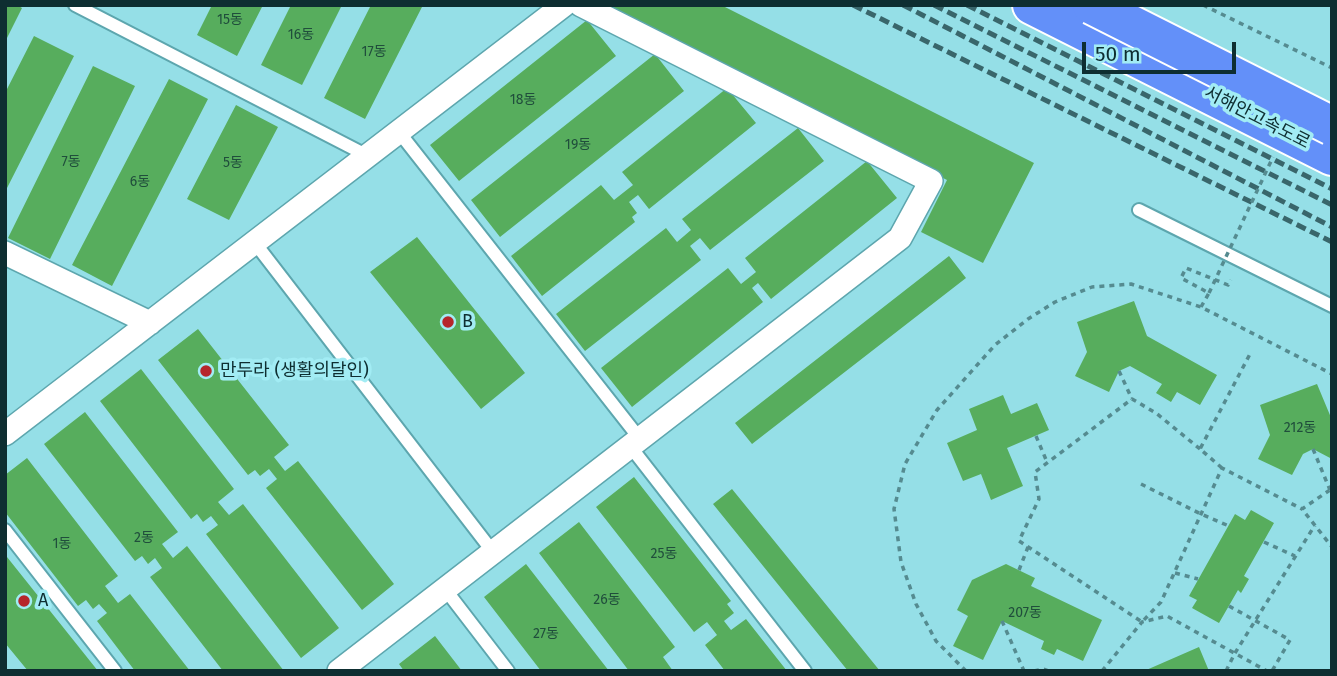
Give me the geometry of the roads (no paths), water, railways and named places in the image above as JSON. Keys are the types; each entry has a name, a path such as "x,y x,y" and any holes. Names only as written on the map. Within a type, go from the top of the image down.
{"highway":[{"name":"서해안고속도로","path":"1032,5 1332,156"},
{"name":"서해안고속도로","path":"1092,5 1332,126"}],"street":[{"path":"339,671 900,238 931,181 581,5"},
{"path":"5,434 368,156 555,8"},
{"path":"5,253 150,323"}],"lane":[{"path":"75,5 368,156"},
{"path":"398,132 635,442 805,671"},
{"path":"1139,210 1332,306"},
{"path":"255,243 494,552"},
{"path":"5,530 115,671"},
{"path":"445,589 508,671"}],"railway":[{"path":"853,5 1332,242"},
{"path":"903,5 1332,227"},
{"path":"934,5 1332,205"},
{"path":"967,5 1332,189"}],"place":[{"name":"B","path":"448,322"},
{"name":"만두라 (생활의달인)","path":"206,371"},
{"name":"A","path":"24,601"}]}
